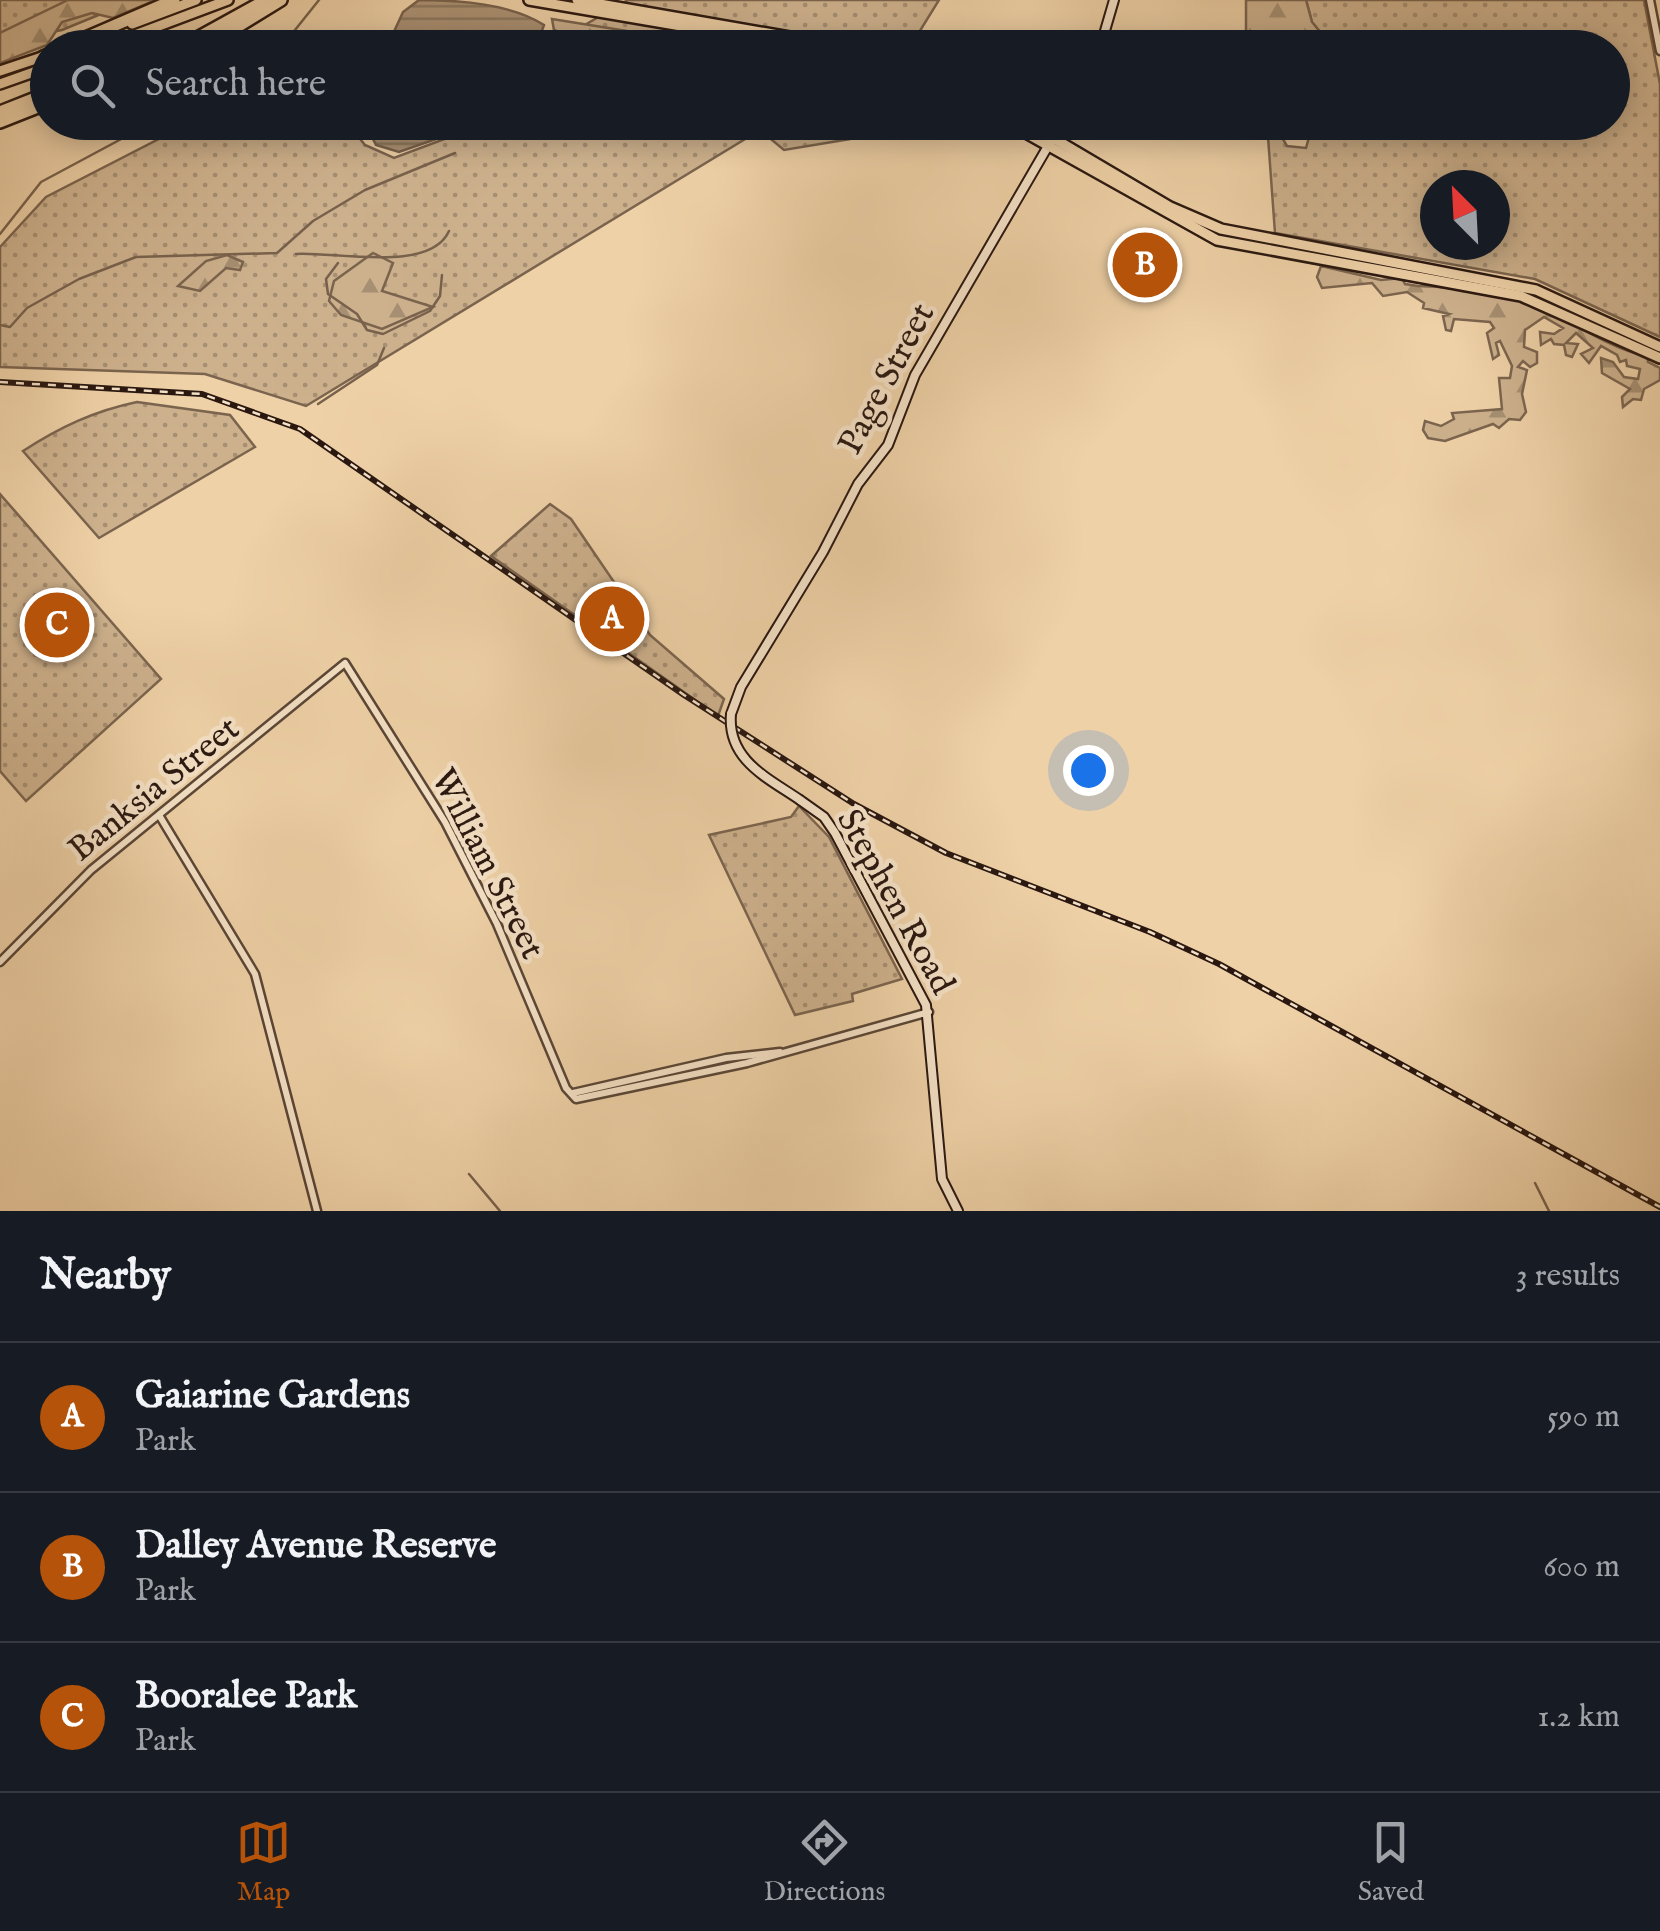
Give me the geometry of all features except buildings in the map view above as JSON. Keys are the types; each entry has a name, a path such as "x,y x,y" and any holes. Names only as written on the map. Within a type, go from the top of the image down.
{"highway":[{"path":"106,30 174,0"},
{"path":"212,30 264,1"},
{"path":"233,30 281,1"},
{"path":"0,112 30,100"},
{"path":"0,122 30,110"}],"main road":[{"path":"114,30 196,0"},
{"path":"148,30 228,0"},
{"path":"528,0 704,30"},
{"path":"577,0 750,30"},
{"path":"1105,30 1114,0"},
{"path":"0,72 30,63"},
{"path":"0,84 30,67"},
{"path":"1046,140 1170,207 1221,229 1536,290 1660,347"},
{"path":"1048,140 1217,240 1520,296 1568,313 1660,361"},
{"name":"Page Street","path":"730,714 741,687 858,484 888,445 915,374 1050,142"},
{"path":"1217,240 1221,229"},
{"name":"Stephen Road","path":"730,714 731,734 742,758 824,817 835,832 929,1012 942,1179 958,1211"}],"street":[{"path":"1650,0 1660,51"},
{"name":"Banksia Street","path":"0,962 80,879 345,663"},
{"name":"William Street","path":"345,663 445,822 497,924 566,1088 572,1093 726,1058 780,1052 929,1012"},
{"path":"159,815 255,974 317,1211"}],"green space":[{"path":"0,0 135,0 62,30 30,30 30,36 0,42"},
{"path":"68,0 156,0 113,18 92,13 62,22 57,30 30,30 30,52 0,63 0,33"},
{"path":"628,0 939,0 920,30 576,30"},
{"path":"1246,0 1306,0 1318,30 1246,30"},
{"path":"1306,0 1644,0 1660,84 1660,337 1535,279 1428,260 1510,260 1510,170 1420,170 1420,259 1275,233 1268,140 1284,140 1287,146 1306,148 1308,140 1630,140 1630,30 1318,30"},
{"path":"552,19 621,30 554,30"},
{"path":"157,140 361,140 394,158 442,140 744,140 306,406 205,374 0,367 0,247 46,197"},
{"path":"772,140 844,140 784,150"},
{"path":"373,253 393,263 382,291 433,307 382,329 341,315 329,301 334,281"},
{"path":"227,255 243,262 240,270 226,268 200,291 178,286 206,261"},
{"path":"1321,266 1381,280 1402,278 1405,284 1532,303 1616,346 1647,356 1648,362 1660,368 1660,380 1644,389 1641,400 1633,399 1623,407 1622,397 1630,389 1602,373 1601,358 1613,362 1624,377 1638,379 1640,369 1627,366 1626,360 1620,362 1617,355 1601,346 1589,363 1581,354 1593,348 1576,333 1566,343 1578,344 1572,357 1566,355 1564,345 1554,344 1551,339 1541,345 1540,332 1554,334 1563,328 1544,317 1525,330 1524,347 1537,352 1537,363 1530,367 1523,361 1518,367 1527,370 1522,394 1526,412 1520,420 1509,419 1499,428 1493,424 1445,441 1428,438 1423,430 1425,421 1441,426 1454,419 1452,413 1502,409 1499,378 1510,378 1512,366 1500,341 1496,343 1499,355 1493,359 1487,333 1494,328 1490,322 1454,319 1451,331 1446,330 1443,316 1449,314 1423,308 1424,303 1407,292 1383,296 1372,283 1322,288 1317,277"},
{"path":"137,402 230,415 255,447 99,538 23,451 78,421"},
{"path":"0,494 161,679 26,801 0,771"},
{"path":"550,504 571,519 650,635 724,699 718,716 491,556"},
{"path":"799,806 829,837 902,979 852,994 853,1001 795,1015 709,835 791,817"}],"shaded area":[{"path":"419,0 467,2 500,7 544,25 542,30 395,30 403,12"},
{"path":"374,140 433,140 399,152 376,145"}],"waterway":[{"path":"295,30 319,0"},
{"path":"0,234 41,182 119,140"},
{"path":"0,325 10,327 27,308 79,279 136,257 277,253 313,221 365,190 455,153"},
{"path":"296,254 402,256 438,244 449,231"},
{"path":"338,263 326,279 328,294 357,314 367,330 383,334 430,311 440,296 442,275"},
{"path":"318,404 377,365 384,348"},
{"path":"469,1174 500,1211"},
{"path":"1535,1183 1549,1211"}],"railway":[{"path":"0,382 202,394 300,429 684,695 854,804 946,853 1150,932 1219,964 1660,1207"}],"place":[{"name":"Dalley Avenue Reserve","path":"1145,265"},
{"name":"Gaiarine Gardens","path":"612,619"},
{"name":"Booralee Park","path":"57,625"}]}
